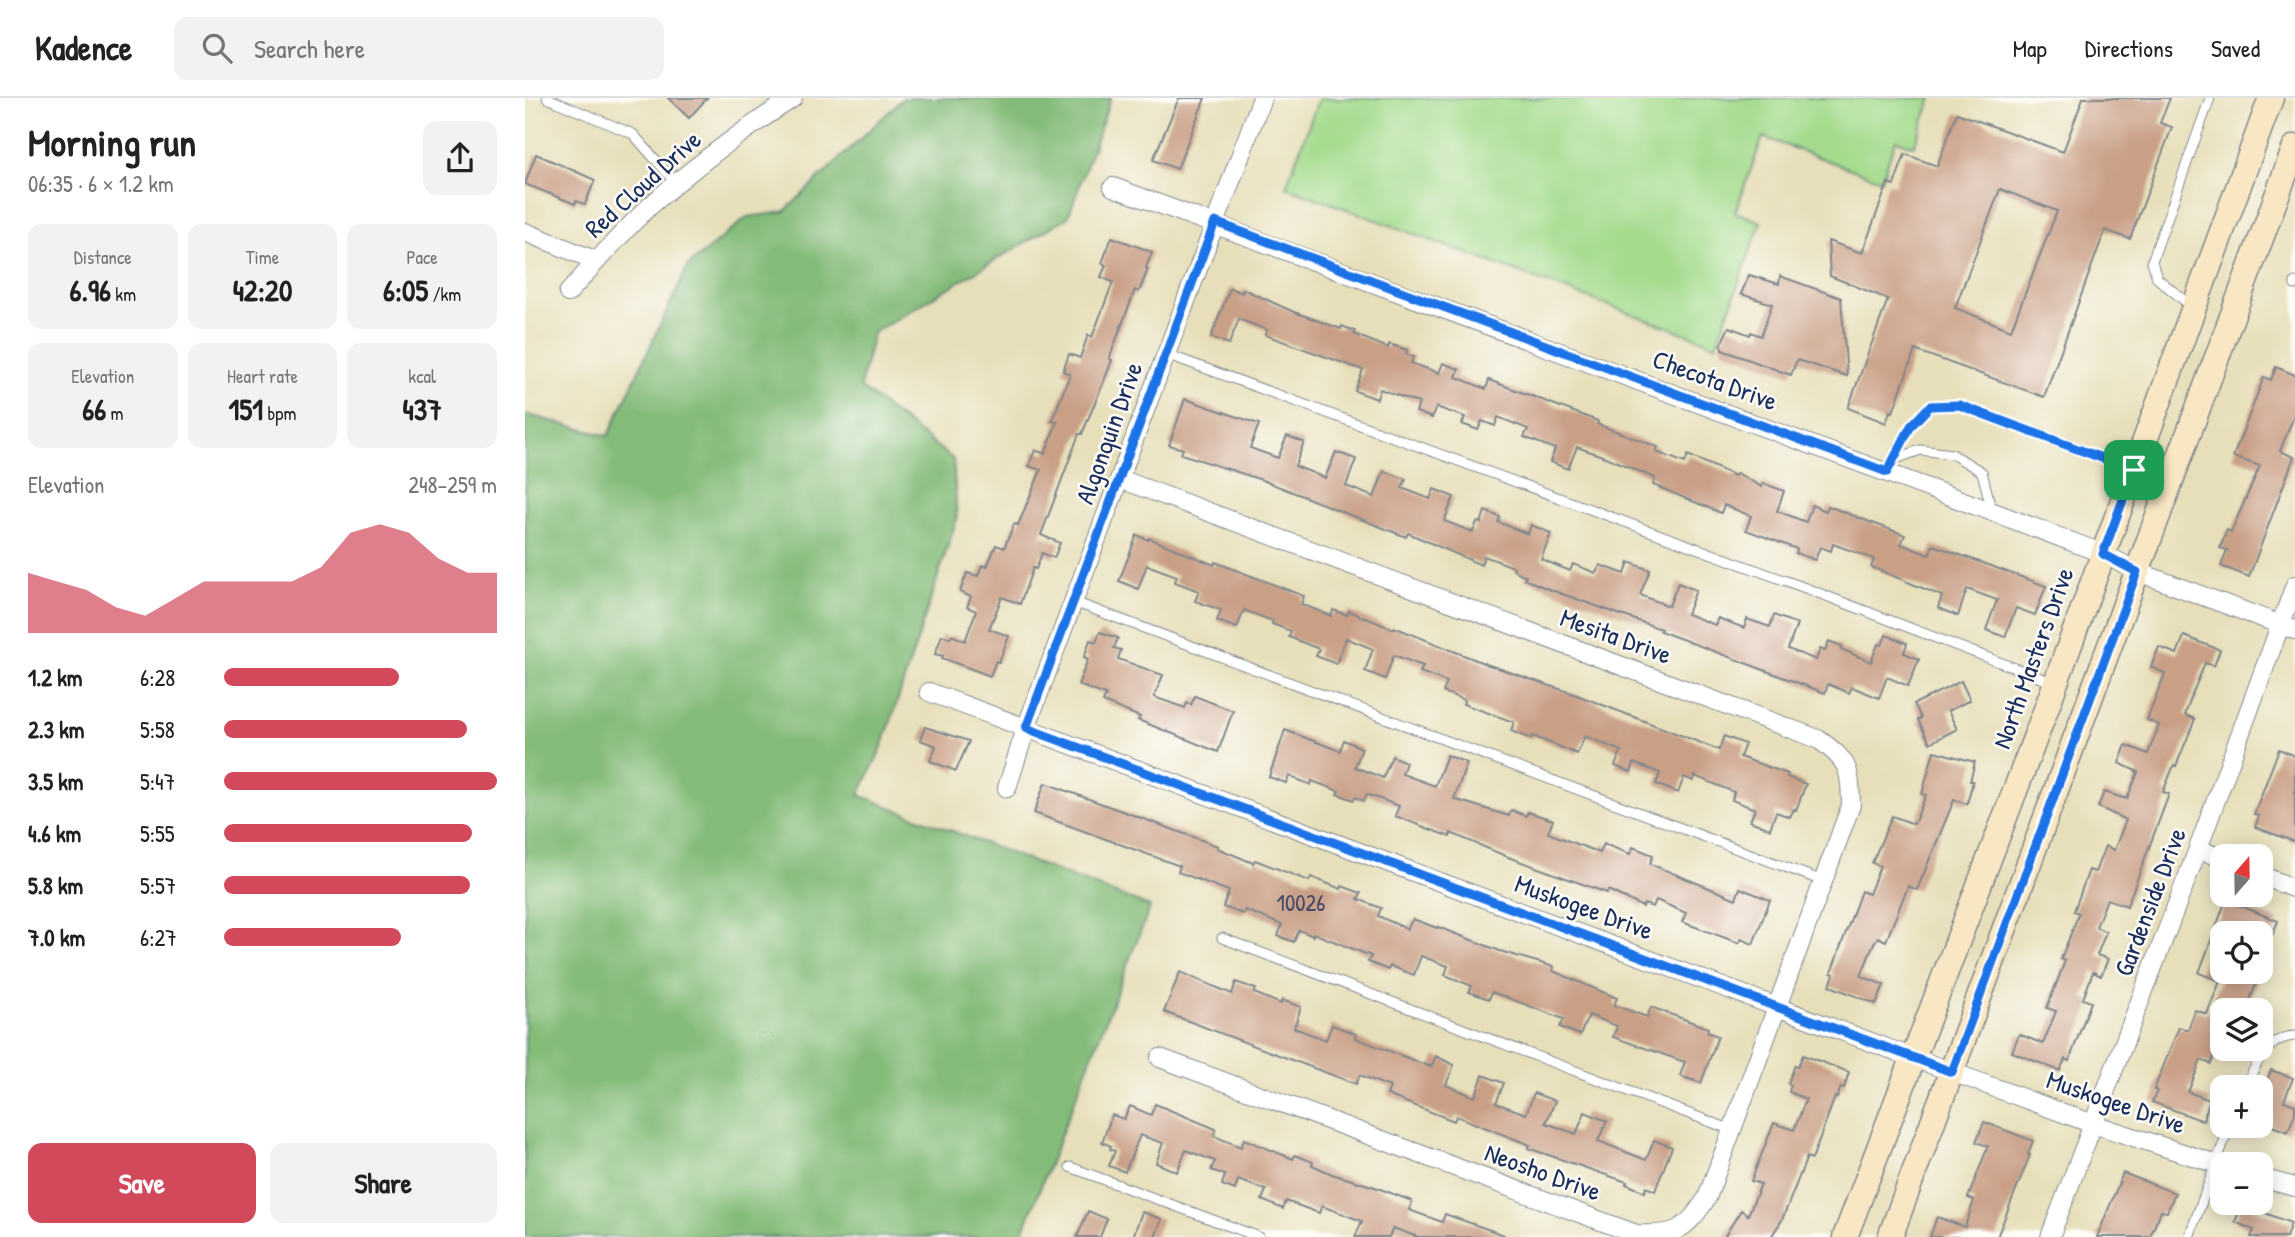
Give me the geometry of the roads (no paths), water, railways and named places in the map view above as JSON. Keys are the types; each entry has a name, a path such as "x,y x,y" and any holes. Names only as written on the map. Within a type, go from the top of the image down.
{"main road":[{"name":"North Masters Drive","path":"1845,1237 2056,684 2271,98"},
{"path":"1890,1237 2137,572 2283,193 2295,147"}],"street":[{"name":"Algonquin Drive","path":"1007,788 1026,728 1262,98"},
{"name":"Red Cloud Drive","path":"568,293 652,204 781,101"},
{"name":"Checota Drive","path":"1112,187 1890,466 1992,511 2103,554 2137,572 2287,628"},
{"path":"525,232 597,261"},
{"name":"Mesita Drive","path":"1120,479 1818,739 1839,754 1850,775 1851,805 1776,1007"},
{"name":"Gardenside Drive","path":"2050,1237 2198,849 2287,628 2295,585"},
{"name":"Muskogee Drive","path":"929,692 1952,1072 2094,1124 2210,1161"},
{"path":"2198,849 2210,854"},
{"path":"2273,880 2295,889"},
{"name":"Neosho Drive","path":"1160,1058 1636,1234 1666,1234 1691,1221 1707,1198 1776,1007"},
{"path":"2273,1181 2295,1187"}],"lane":[{"path":"547,98 633,134 677,184"},
{"path":"2194,308 2157,278 2152,261 2210,98"},
{"path":"1166,354 1800,586 2056,684"},
{"path":"1890,466 1911,426 1930,406 1959,405 2134,470"},
{"path":"1890,466 1920,450 1952,454 1982,472 1992,511"},
{"path":"1074,602 1823,881"},
{"path":"1222,938 1732,1130"},
{"path":"2252,1075 2262,1054 2276,1042 2295,1036"},
{"path":"1070,1167 1259,1237"},
{"path":"2189,1237 2210,1184"}]}
